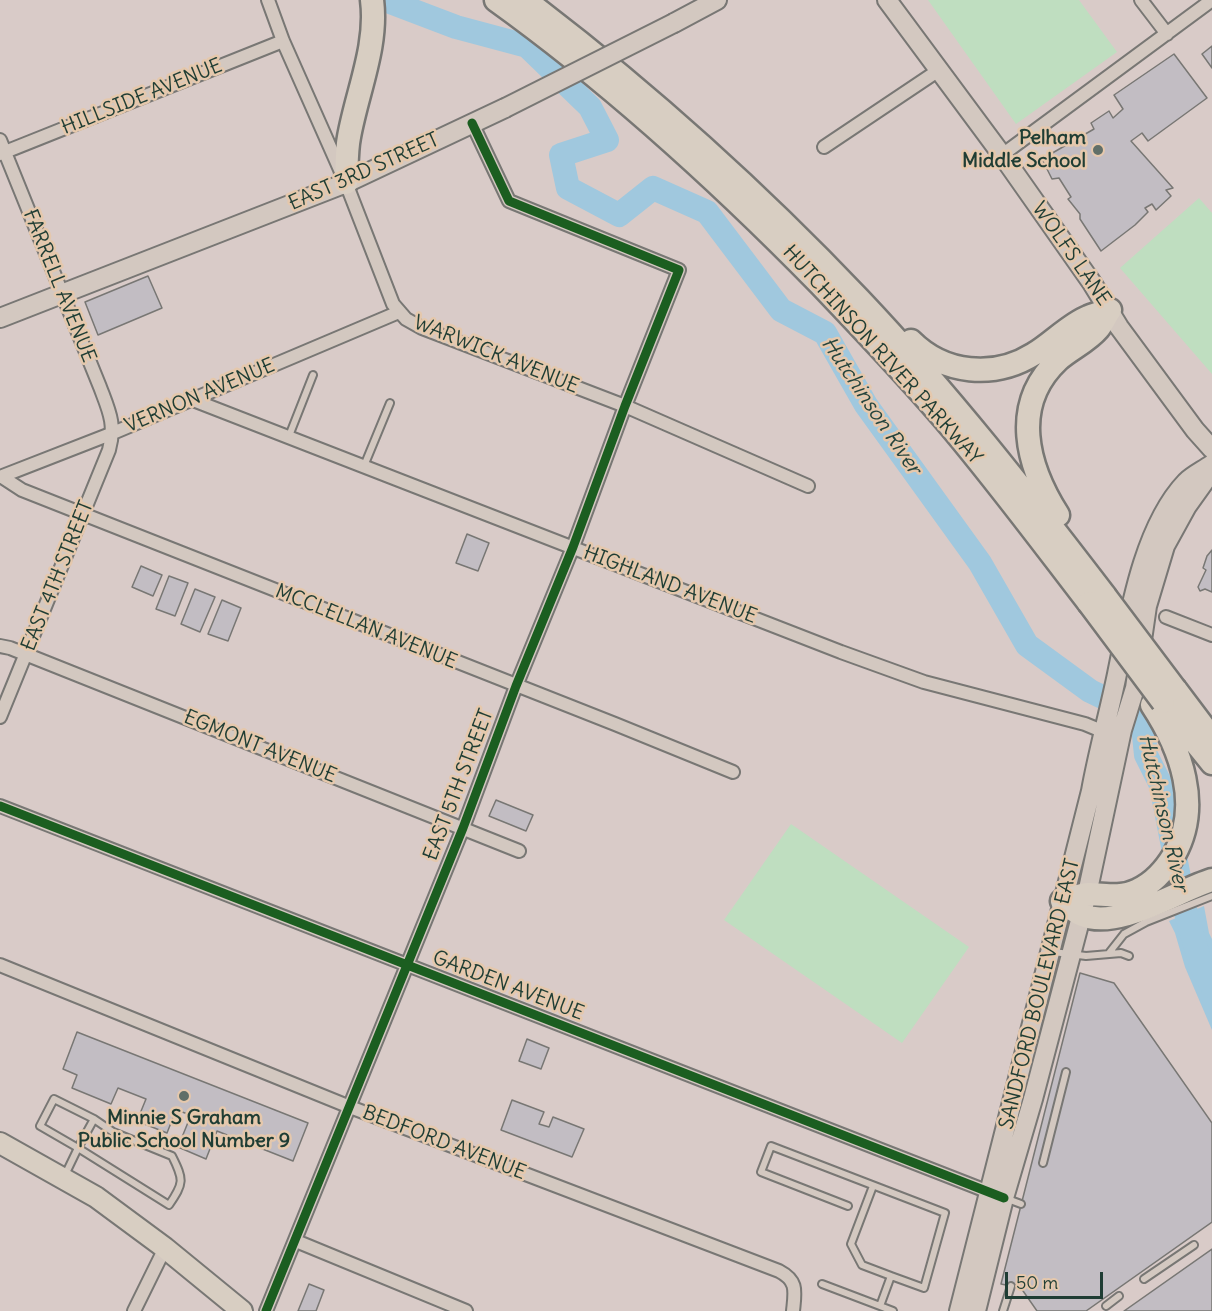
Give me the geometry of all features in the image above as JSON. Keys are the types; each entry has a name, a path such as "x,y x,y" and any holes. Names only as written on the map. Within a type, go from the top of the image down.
{"highway":[{"name":"HUTCHINSON RIVER PARKWAY","path":"496,0 576,60 708,174 873,339 946,421 1097,600 1163,699 1212,763"},
{"name":"HUTCHINSON RIVER PARKWAY","path":"525,0 605,62 695,140 769,209 859,299 987,444 1088,573 1097,600"},
{"path":"346,183 348,139 370,46 373,10"},
{"path":"859,299 929,356 951,366 977,370 998,369 1022,361 1086,317 1110,310"},
{"path":"1088,573 1035,469 1028,441 1028,417 1034,394 1046,372 1062,356 1097,330 1110,310"},
{"name":"HUTCHINSON RIVER PARKWAY","path":"1163,699 1212,738"},
{"path":"1142,907 1153,880 1170,861 1180,842 1187,818 1186,787 1182,766 1171,738 1163,699"},
{"path":"1076,903 1107,917 1208,889"}],"main road":[{"path":"0,1143 96,1197 165,1248 242,1311"}],"street":[{"name":"WARWICK AVENUE","path":"268,0 283,41 346,183 393,304 406,319 422,328 625,406 808,486"},
{"name":"WOLFS LANE","path":"887,0 1002,155 1110,310 1119,327 1195,430 1212,449"},
{"path":"1141,0 1167,34"},
{"path":"1002,155 1212,0"},
{"name":"EAST 3RD STREET","path":"0,318 346,183 505,108 674,23 708,2"},
{"name":"HILLSIDE AVENUE","path":"2,148 283,41"},
{"path":"824,147 939,70"},
{"name":"EAST 5TH STREET","path":"266,1311 463,828 516,686 573,547 625,406 679,270 509,201 472,123"},
{"name":"FARRELL AVENUE","path":"2,148 104,397 114,433"},
{"name":"VERNON AVENUE","path":"1,477 114,433 399,312"},
{"name":"HIGHLAND AVENUE","path":"193,399 841,652 924,682 1113,731"},
{"name":"EAST 4TH STREET","path":"0,717 27,655 114,433"},
{"name":"SANDFORD BOULEVARD EAST","path":"959,1311 1005,1198 1050,951 1076,903 1113,731 1117,676 1131,602 1154,535 1168,506 1186,482 1212,464"},
{"name":"SANDFORD BOULEVARD EAST","path":"976,1311 1005,1198 1047,1060 1071,955 1091,791 1113,731 1135,688 1147,606 1165,546 1187,506 1212,471"},
{"name":"MCCLELLAN AVENUE","path":"1,477 22,490 83,515 733,772"},
{"path":"1166,617 1212,635"},
{"name":"EGMONT AVENUE","path":"0,646 519,850"},
{"name":"GARDEN AVENUE","path":"0,806 1005,1198"},
{"name":"BEDFORD AVENUE","path":"0,965 350,1107 779,1271 794,1283 793,1311"},
{"path":"296,1241 466,1311"},
{"path":"134,1311 165,1248"}],"lane":[{"path":"289,436 313,375"},
{"path":"364,466 390,403"},
{"path":"1109,953 1142,907"},
{"path":"1050,951 1086,956 1109,953 1129,956"},
{"path":"1043,1163 1066,1072"},
{"path":"54,1099 94,1119 113,1132 172,1156 182,1176 180,1188 169,1205 78,1148 40,1126 54,1099"},
{"path":"63,1178 94,1119"},
{"path":"848,1206 761,1172 771,1146 945,1213 924,1288 862,1264 851,1244 873,1186"},
{"path":"1144,1279 1194,1245"},
{"path":"880,1306 891,1276"},
{"path":"822,1284 893,1311"},
{"path":"1002,1311 1011,1286"},
{"path":"1106,1306 1119,1296"}],"green space":[{"path":"928,0 1079,0 1117,52 1016,124"},
{"path":"1199,198 1212,213 1212,374 1120,268"},
{"path":"791,824 969,947 902,1043 724,920"}],"water":[{"path":"1204,906 1212,939 1212,1030 1185,967 1169,921"}],"building":[{"path":"1212,46 1212,68 1202,54"},
{"name":"Pelham Middle School","path":"1174,54 1207,98 1148,141 1142,133 1131,141 1173,188 1166,190 1171,196 1156,210 1152,204 1145,208 1148,212 1135,225 1101,251 1080,219 1080,214 1068,199 1071,197 1059,178 1052,179 1042,159 1094,129 1091,123 1109,111 1113,118 1123,109 1114,95"},
{"path":"148,276 162,308 98,335 85,302"},
{"path":"467,534 489,543 478,571 456,563"},
{"path":"1212,550 1212,592 1205,589 1200,591 1198,587 1206,570 1203,568"},
{"path":"141,566 162,575 153,596 132,587"},
{"path":"169,576 188,583 175,616 156,609"},
{"path":"195,589 215,597 200,632 181,624"},
{"path":"222,600 241,608 228,641 208,634"},
{"path":"496,800 533,815 526,831 489,816"},
{"path":"1080,973 1114,983 1212,1123 1212,1222 1086,1311 1037,1311 1021,1288 1001,1284"},
{"path":"77,1032 308,1123 293,1161 217,1131 206,1159 178,1147 191,1115 176,1110 167,1133 137,1121 146,1099 118,1088 111,1104 72,1088 77,1075 63,1069"},
{"path":"527,1039 549,1048 541,1069 519,1061"},
{"path":"512,1100 544,1112 539,1124 549,1127 553,1117 584,1129 572,1157 501,1130"},
{"path":"1212,1249 1212,1311 1124,1311"},
{"path":"309,1284 324,1290 316,1311 298,1311"}],"waterway":[{"name":"Hutchinson River","path":"385,0 456,27 527,46 590,107 607,140 561,155 568,188 619,215 653,188 707,212 781,310 825,333 866,405 980,563 1027,645 1090,691 1142,716 1146,755 1161,785 1186,913 1201,965 1212,986"}],"cycle path":[{"path":"266,1311 463,828 516,686 573,547 625,406 679,270 509,201 472,123"},
{"path":"0,806 1004,1198"}],"place":[{"name":"Pelham Middle School","path":"1098,150"},
{"name":"Minnie S Graham Public School Number 9","path":"184,1096"}]}
